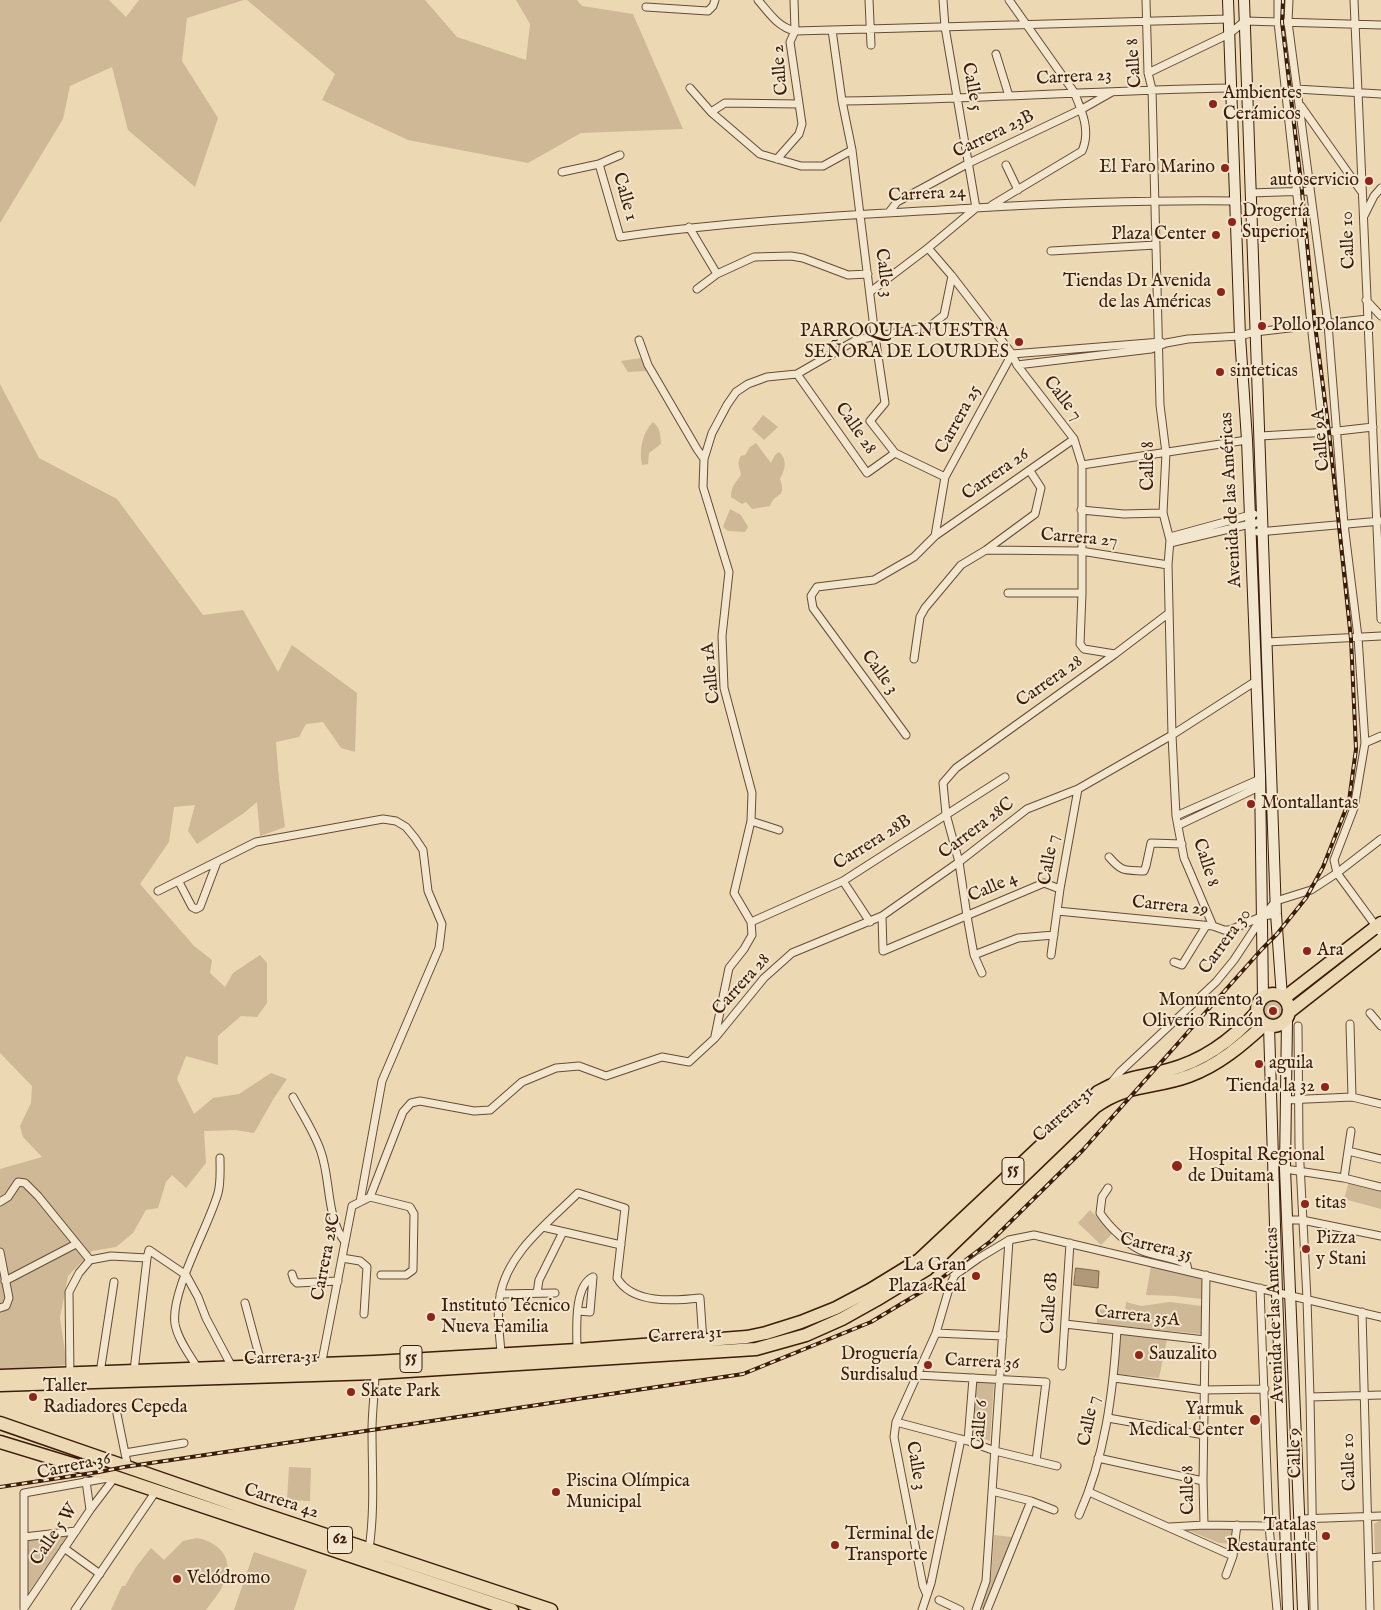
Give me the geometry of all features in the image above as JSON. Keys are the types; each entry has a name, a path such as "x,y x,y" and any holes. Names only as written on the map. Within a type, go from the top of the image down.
{"highway":[{"path":"1283,997 1379,928"},
{"name":"55","path":"1267,1025 1280,1025 1291,1019 1381,940"},
{"path":"1263,998 1272,994 1283,997 1288,1004 1291,1019"},
{"name":"55","path":"1257,1012 1258,1004 1263,998"},
{"path":"1257,1012 1261,1020 1267,1025"},
{"name":"Carrera 31","path":"375,1367 501,1354 746,1337 801,1322 836,1308 919,1260 1089,1099 1110,1085 1137,1076 1168,1070 1204,1056 1235,1034 1257,1012"},
{"name":"Carrera 31","path":"0,1385 71,1378 321,1370 756,1349 806,1335 842,1319 927,1269 1095,1107 1128,1090 1188,1077 1211,1067 1267,1025"},
{"path":"940,1256 940,1250 948,1238 948,1232"},
{"name":"Carrera 31","path":"71,1378 100,1373 262,1366 321,1370"},
{"name":"Carrera 31","path":"0,1376 55,1379"},
{"name":"Carrera 42","path":"0,1423 128,1468 552,1610"},
{"name":"Carrera 42","path":"0,1442 115,1477 512,1610"}],"main road":[{"name":"Avenida de las Américas","path":"1228,0 1240,336 1247,440 1260,780 1263,998"},
{"name":"Avenida de las Américas","path":"1244,0 1276,914 1283,997"},
{"path":"1234,133 1248,132"},
{"path":"1257,697 1268,696"},
{"path":"1260,780 1272,774"},
{"name":"Avenida de las Américas","path":"1291,1019 1285,1100 1285,1169 1303,1610"},
{"name":"Avenida de las Américas","path":"1267,1025 1288,1610"}],"street":[{"path":"646,7 708,11 713,6 715,0"},
{"name":"Calle 2","path":"758,0 778,23 786,29 795,31 790,42 802,124 799,134 777,159"},
{"path":"794,0 795,31 1228,19"},
{"path":"869,0 871,45"},
{"name":"Calle 5","path":"943,0 945,27 976,208"},
{"path":"991,206 1082,151 1087,136 1082,109 1074,92 1008,0"},
{"name":"Calle 8","path":"1146,0 1148,72 1152,89 1156,245 1161,343 1160,405 1166,453 1163,513 1170,540 1168,565 1169,613 1176,816 1184,858 1209,926"},
{"name":"Calle 9A","path":"1278,0 1278,22 1323,433"},
{"name":"Calle 9A","path":"1289,0 1288,22 1296,90 1300,104 1328,324 1335,431 1358,637 1365,743 1354,808 1334,860 1337,874"},
{"name":"Calle 10","path":"1354,0 1381,619"},
{"path":"1148,72 1229,34 1245,21 1381,25"},
{"name":"Calle 3","path":"832,30 842,101 852,150 885,403 870,421 895,453 945,477"},
{"path":"996,54 1009,96"},
{"path":"690,88 711,112 760,154 801,166 823,166 852,150"},
{"name":"Carrera 23","path":"842,101 1009,96 1114,90 1232,88"},
{"name":"Carrera 23B","path":"890,211 897,202 969,163 1082,109 1114,90"},
{"path":"1296,90 1381,94"},
{"path":"711,112 725,103 799,104"},
{"path":"1300,104 1361,191"},
{"name":"Calle 1","path":"562,172 599,164 620,156"},
{"name":"Calle 1","path":"599,164 620,237"},
{"path":"1006,165 1018,190"},
{"path":"1364,217 1374,196 1381,188"},
{"path":"1250,194 1310,191"},
{"name":"Carrera 24","path":"620,237 689,227 890,211 1155,200 1236,201"},
{"path":"870,292 928,248 976,208"},
{"path":"689,227 717,274"},
{"path":"1051,251 1156,245"},
{"name":"Calle 7","path":"928,248 1012,354 1017,365 1074,439 1082,465 1080,644 1084,649 1115,654"},
{"path":"697,289 717,274 754,257 791,256 802,258 848,275 868,274"},
{"path":"798,374 856,340 929,327 944,315 952,276"},
{"path":"1366,300 1381,316"},
{"path":"1012,354 1240,336 1255,332 1368,319"},
{"path":"639,340 648,366 692,442 704,459"},
{"path":"1017,365 1151,349 1161,343"},
{"name":"Carrera 25","path":"935,536 945,477 1012,354"},
{"name":"Calle 28","path":"798,374 867,474 895,453"},
{"name":"Calle 1A","path":"751,922 734,893 750,821 752,793 724,688 722,636 729,572 703,487 704,459 712,433 736,392 748,384 768,377 798,374"},
{"path":"1260,436 1323,433 1373,425 1381,420"},
{"name":"Carrera 26","path":"935,536 1074,439"},
{"path":"1082,465 1247,440"},
{"name":"Carrera 27","path":"914,660 920,617 925,608 961,565 986,550 1035,514 1041,488 1030,471"},
{"path":"1374,479 1381,475"},
{"path":"1081,510 1124,514 1163,513"},
{"path":"1250,523 1262,522"},
{"path":"1170,540 1250,523 1344,524 1378,522"},
{"name":"Calle 3","path":"906,736 813,608 811,596 817,587 874,580 914,557 935,536"},
{"name":"Carrera 27","path":"986,550 1081,551 1168,565"},
{"path":"1008,593 1082,597"},
{"name":"Carrera 28","path":"946,814 944,782 956,768 1169,613"},
{"path":"1267,642 1381,636"},
{"name":"Carrera 28C","path":"792,953 882,916 959,862 1027,809 1078,790 1172,735 1256,681"},
{"path":"1365,743 1381,736"},
{"name":"Carrera 28B","path":"751,922 843,881 1005,777"},
{"path":"1176,816 1260,780"},
{"path":"1179,825 1260,780"},
{"name":"Calle 7","path":"1051,955 1060,889 1078,790"},
{"path":"946,814 959,862 974,955 982,973"},
{"path":"158,891 256,842 383,819 396,822 406,828 415,838 422,850 428,891 442,924 439,948 382,1081 360,1202"},
{"path":"750,821 779,830"},
{"name":"Carrera 30","path":"1110,1085 1120,1072 1224,973 1276,900 1311,890 1337,874 1381,839"},
{"path":"1109,857 1117,867 1124,870 1144,871 1151,843 1182,844"},
{"path":"178,882 192,907 196,909 200,907 217,862"},
{"path":"1337,874 1379,928"},
{"path":"843,881 870,922"},
{"name":"Calle 4","path":"967,916 1044,883 1060,889"},
{"name":"Carrera 29","path":"1057,911 1209,926 1224,930 1230,930 1263,916 1276,914"},
{"path":"882,916 883,951 967,916"},
{"path":"715,1038 729,968 752,935 751,922"},
{"path":"1174,962 1182,965 1209,926"},
{"path":"974,955 1018,938 1054,935"},
{"name":"Carrera 28","path":"370,1197 403,1112 411,1103 420,1101 474,1112 490,1110 522,1082 556,1068 579,1066 606,1076 662,1057 689,1062 715,1038 764,978 792,953"},
{"path":"1370,1013 1381,1026"},
{"name":"Calle 9","path":"1291,1019 1299,1100 1300,1171 1307,1299 1314,1610"},
{"path":"1350,1024 1352,1098"},
{"path":"293,1096 321,1151 326,1167 329,1197 337,1228 345,1242"},
{"path":"1285,1100 1352,1098 1381,1104"},
{"path":"1344,1178 1351,1131"},
{"path":"1285,1147 1299,1145"},
{"path":"1348,1151 1381,1159"},
{"path":"199,1369 181,1340 174,1315 186,1275 219,1192 220,1158"},
{"path":"1285,1169 1344,1178 1380,1187"},
{"path":"0,1202 8,1197 18,1182 22,1182 38,1196 90,1260"},
{"path":"1108,1188 1102,1197 1100,1213 1104,1219 1133,1247 1144,1252 1181,1261 1187,1265 1188,1271"},
{"path":"501,1354 498,1306 507,1272 525,1246 578,1193 624,1208 617,1278 620,1285 629,1292 639,1296 676,1300 700,1298 703,1341"},
{"path":"370,1197 410,1207 414,1214 412,1270 406,1275 381,1275"},
{"name":"Carrera 28C","path":"321,1370 352,1206 370,1197"},
{"path":"1288,1220 1302,1220 1381,1236"},
{"path":"544,1227 621,1246"},
{"path":"537,1293 539,1280 564,1232"},
{"name":"Carrera 35","path":"955,1275 1009,1240 1034,1235 1381,1317"},
{"name":"Calle 6","path":"976,1610 986,1581 1009,1240"},
{"name":"Calle 6B","path":"1062,1366 1070,1243"},
{"path":"5,1281 76,1244"},
{"path":"134,1371 147,1258 150,1250 186,1275 232,1367"},
{"path":"0,1256 8,1301 6,1306 0,1308"},
{"path":"71,1378 69,1292 79,1273 90,1260 111,1256 147,1258"},
{"path":"940,1256 955,1275"},
{"path":"342,1258 360,1262 367,1267 364,1314"},
{"path":"292,1274 297,1283 338,1281"},
{"name":"Calle 3","path":"927,1595 923,1586 894,1437 896,1422 936,1333 950,1284 955,1275"},
{"name":"Calle 8","path":"1204,1525 1206,1275"},
{"path":"577,1350 578,1311 579,1296 588,1279 593,1277 590,1312 578,1311"},
{"path":"100,1373 114,1282"},
{"name":"Calle 9","path":"1260,1288 1269,1526 1277,1610"},
{"path":"500,1294 555,1293"},
{"path":"245,1303 262,1366"},
{"name":"Calle 10","path":"1362,1312 1370,1610"},
{"name":"Carrera 35A","path":"1065,1324 1205,1340"},
{"name":"Calle 7","path":"1079,1515 1089,1492 1108,1418 1114,1378 1117,1330"},
{"path":"936,1333 1002,1336"},
{"path":"369,1549 371,1534 375,1367"},
{"name":"Carrera 36","path":"917,1375 1046,1382 1036,1461"},
{"path":"922,1610 932,1583 965,1440 973,1378"},
{"path":"1114,1378 1204,1390 1265,1389"},
{"path":"1310,1397 1381,1395"},
{"path":"117,1414 128,1468"},
{"path":"1108,1418 1204,1435"},
{"path":"896,1422 965,1440 995,1451 1058,1466"},
{"path":"125,1453 184,1443"},
{"path":"1098,1458 1203,1481"},
{"name":"Carrera 36","path":"24,1537 24,1493 115,1477 128,1468"},
{"name":"Calle 5 W","path":"23,1609 90,1510 115,1477"},
{"path":"86,1481 90,1510"},
{"path":"74,1610 156,1491"},
{"path":"992,1492 1031,1501 1054,1510"},
{"path":"1089,1492 1233,1556"},
{"path":"987,1610 1031,1501"},
{"path":"1300,1519 1381,1516"},
{"path":"1168,1528 1204,1525 1269,1526"},
{"path":"1226,1575 1233,1556 1237,1525"},
{"path":"23,1609 24,1537 76,1531"},
{"path":"64,1548 100,1574"},
{"path":"1370,1558 1381,1558"},
{"path":"940,1600 960,1610"}],"shaded area":[{"path":"0,0 109,0 126,17 139,0 244,0 187,18 182,61 218,118 195,187 128,130 112,67 70,86 63,119 0,223"},
{"path":"247,0 425,0 457,37 526,60 530,24 516,0 577,0 582,6 633,14 683,129 581,133 528,163 408,140 322,100 335,74"},
{"path":"642,358 647,371 628,372 621,361"},
{"path":"0,384 39,458 117,499 203,615 243,610 278,672 292,645 357,693 355,752 341,748 323,722 306,724 299,737 276,742 285,827 260,836 257,802 244,813 197,844 188,831 195,805 174,807 169,842 140,884 194,946 212,960 210,973 225,987 233,973 260,955 267,963 267,1003 257,1017 241,1016 218,1036 218,1065 186,1056 177,1079 194,1114 213,1098 239,1094 271,1073 287,1079 254,1133 235,1130 204,1131 206,1163 186,1188 172,1175 166,1182 158,1208 146,1210 133,1233 116,1247 92,1251 68,1276 60,1318 67,1365 0,1369 0,1169 42,1157 23,1137 20,1126 31,1103 32,1086 0,1053"},
{"path":"763,415 778,427 764,440 752,429"},
{"path":"653,422 659,429 661,444 649,453 648,464 642,465 642,442 646,431"},
{"path":"756,443 771,463 779,452 784,458 785,465 780,479 781,493 772,501 770,506 752,509 746,502 742,504 731,497 731,493 741,475 739,463 741,456 745,455 750,447"},
{"path":"730,509 741,515 748,527 745,532 728,531 723,527"},
{"path":"1273,999 1281,1002 1284,1010 1281,1018 1273,1021 1265,1018 1262,1010 1265,1002"},
{"path":"1349,1182 1381,1190 1381,1209 1344,1199"},
{"path":"1090,1210 1113,1233 1101,1245 1078,1223"},
{"path":"1151,1266 1202,1278 1202,1299 1146,1295"},
{"path":"1076,1268 1099,1271 1098,1288 1074,1285"},
{"path":"1126,1302 1141,1306 1170,1302 1202,1306 1201,1334 1097,1324 1097,1309 1125,1312"},
{"name":"Sauzalito","path":"1121,1334 1167,1339 1159,1378 1117,1374"},
{"path":"975,1380 994,1382 990,1441 972,1434"},
{"path":"289,1467 311,1468 310,1501 287,1500"},
{"path":"1381,1521 1381,1553 1375,1553 1374,1524"},
{"path":"1232,1528 1233,1544 1219,1543 1185,1529"},
{"path":"994,1535 1012,1537 983,1609 979,1608 991,1578"},
{"path":"67,1536 28,1593 28,1541"},
{"name":"Velódromo","path":"197,1538 214,1544 220,1549 225,1555 228,1570 219,1593 206,1610 111,1610 122,1586 125,1586 136,1567 151,1548 164,1560 183,1541"},
{"path":"254,1552 307,1570 294,1610 234,1610"}],"railway":[{"path":"0,1487 743,1374 871,1322 931,1286 991,1241 1082,1151 1277,934 1306,898 1323,867 1349,801 1356,749 1351,639 1282,22 1283,0"}],"place":[{"name":"Ambientes Cerámicos","path":"1213,104"},
{"name":"El Faro Marino","path":"1225,168"},
{"name":"autoservicio","path":"1369,181"},
{"name":"Drogería Superior","path":"1232,222"},
{"name":"Plaza Center","path":"1216,235"},
{"name":"Tiendas D1 Avenida de las Américas","path":"1221,292"},
{"name":"Pollo Polanco","path":"1262,326"},
{"name":"PARROQUIA NUESTRA SEÑORA DE LOURDES","path":"1019,342"},
{"name":"sinteticas","path":"1220,372"},
{"name":"Montallantas","path":"1251,804"},
{"name":"Ara","path":"1307,951"},
{"name":"Monumento a Oliverio Rincón","path":"1273,1011"},
{"name":"aguila","path":"1259,1064"},
{"name":"Tienda la 32","path":"1325,1087"},
{"name":"Hospital Regional de Duitama","path":"1177,1166"},
{"name":"titas","path":"1305,1204"},
{"name":"Pizza y Stani","path":"1306,1249"},
{"name":"La Gran Plaza Real","path":"976,1276"},
{"name":"Instituto Técnico Nueva Familia","path":"431,1317"},
{"name":"Sauzalito","path":"1139,1355"},
{"name":"Droguería Surdisalud","path":"928,1365"},
{"name":"Skate Park","path":"351,1392"},
{"name":"Taller Radiadores Cepeda","path":"33,1397"},
{"name":"Yarmuk Medical Center","path":"1255,1420"},
{"name":"Piscina Olímpica Municipal","path":"556,1492"},
{"name":"Tatalas Restaurante","path":"1326,1536"},
{"name":"Terminal de Transporte","path":"835,1545"},
{"name":"Velódromo","path":"177,1579"}]}
